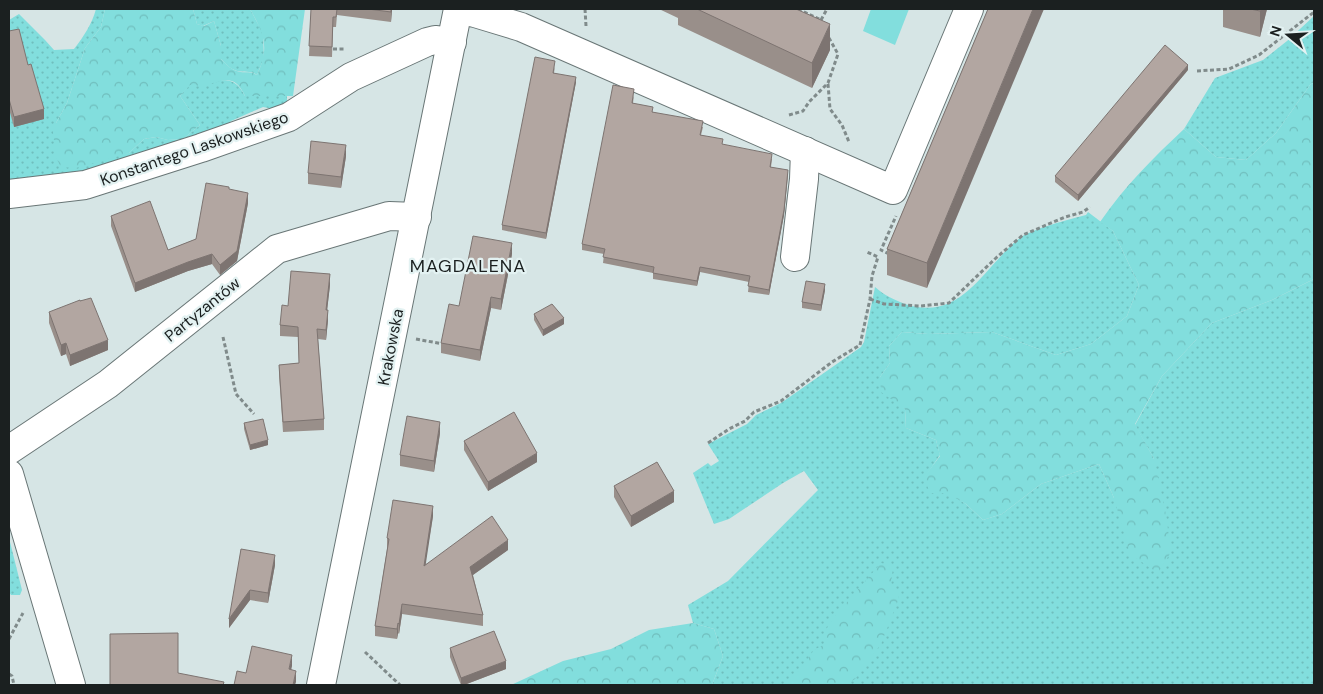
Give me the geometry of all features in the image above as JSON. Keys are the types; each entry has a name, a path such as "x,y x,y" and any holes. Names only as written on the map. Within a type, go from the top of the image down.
{"street":[{"path":"458,9 521,27 893,190 969,9"},
{"name":"Krakowska","path":"322,685 458,9"},
{"name":"Konstantego Laskowskiego","path":"9,194 85,185 201,148 289,117 351,77 427,42 435,40 452,42"},
{"path":"795,257 804,180 805,151"},
{"name":"Partyzantów","path":"9,450 108,384 277,249 389,216 416,217"},
{"path":"9,474 71,685"}],"path":[{"path":"798,9 820,21 838,54 828,83 830,109 842,125 849,140 851,154 847,170"},
{"path":"816,28 827,9"},
{"path":"1197,71 1228,69 1259,55 1314,12"},
{"path":"747,126 803,111 809,102 828,83"},
{"path":"870,299 884,304 920,306 950,302 996,257 1023,235 1065,217 1083,212 1090,207"},
{"path":"708,443 728,429 745,421 754,412 780,401 832,362 860,345 870,299 872,276 881,250"},
{"path":"866,252 878,257"},
{"path":"223,337 236,394 254,414"},
{"path":"414,339 443,344"},
{"path":"365,652 400,685"},
{"path":"9,674 12,676 14,685"}],"green space":[{"path":"96,9 105,9 101,27 85,48 67,103 56,123 56,158 129,153 144,139 156,137 168,140 183,139 200,125 180,96 189,85 228,80 240,88 245,96 287,95 287,106 274,109 263,107 231,121 219,135 187,149 9,188 9,20 19,14 54,50 74,49 87,30"},
{"path":"105,9 193,9 197,24 204,26 214,21 221,46 221,59 234,70 257,75 263,56 264,41 250,9 305,9 293,96 245,96 236,83 227,80 190,85 180,96 200,125 183,139 168,140 156,137 144,139 129,153 76,168 61,167 56,158 53,132 67,103 85,48 101,27"},
{"path":"193,9 250,9 263,33 264,58 257,75 235,70 221,59 221,46 214,21 203,26 197,24"},
{"path":"871,9 909,9 895,45 863,31"},
{"path":"1314,16 1314,82 1276,133 1246,160 1216,157 1184,129 1215,78 1263,60"},
{"path":"1314,82 1314,279 1272,300 1212,323 1162,376 1135,424 1154,459 1166,515 1171,552 1158,573 1130,554 1114,498 1099,464 1041,484 1002,514 983,520 966,504 947,493 930,493 924,477 940,456 936,440 906,428 905,409 881,392 880,377 890,363 889,346 902,332 928,334 992,332 1056,355 1091,344 1127,316 1139,285 1113,231 1100,222 1129,185 1184,129 1216,157 1246,160 1276,133"},
{"path":"1088,212 1113,231 1139,285 1127,316 1091,344 1056,355 992,332 928,334 902,332 889,346 890,363 880,377 905,409 906,428 936,440 940,455 925,477 966,504 983,520 1002,514 1041,484 1099,464 1114,498 1154,459 1135,425 1162,376 1212,323 1272,300 1314,279 1314,685 712,685 723,656 714,629 693,623 688,605 728,581 818,490 804,471 729,519 714,524 693,473 708,463 711,466 719,461 708,444 747,424 756,415 781,403 861,347 864,342 875,287 893,299 905,304 925,308 942,306 957,299 970,289 1020,238 1042,228 1086,215"},
{"path":"9,538 22,590 20,595 11,595 9,592"},
{"path":"881,563 893,566 891,585 899,598 881,644 855,679 845,685 788,685 814,650 825,644 825,631 835,616"},
{"path":"693,623 714,629 723,656 712,685 511,685 563,661 611,649 649,630"}],"building":[{"path":"311,9 337,9 336,17 333,17 332,47 309,46"},
{"path":"368,9 391,9 391,12"},
{"path":"697,9 796,9 830,24 812,63"},
{"path":"988,9 1033,9 927,263 887,249"},
{"path":"19,29 28,65 31,64 44,109 14,117 9,99 9,31"},
{"path":"1165,45 1188,65 1078,195 1055,176"},
{"path":"535,57 555,61 553,73 576,77 546,233 502,225"},
{"path":"613,85 634,89 632,103 653,107 652,112 703,121 700,135 723,139 722,144 772,154 770,167 788,170 784,210 769,290 748,286 750,276 700,267 697,281 653,273 654,267 603,257 605,249 582,244"},
{"path":"311,141 346,145 341,177 308,173"},
{"path":"206,183 248,193 237,251 220,265 212,254 135,283 111,216 150,201 168,250 196,239"},
{"path":"473,236 512,243 501,299 491,297 480,350 441,343 449,304 459,306"},
{"path":"291,271 330,274 326,330 317,329 324,419 283,422 279,365 299,363 298,327 280,325 282,305 288,306"},
{"path":"806,281 825,284 821,305 802,302"},
{"path":"91,298 108,340 70,355 66,343 61,345 49,312 80,300"},
{"path":"552,304 564,318 543,330 534,314"},
{"path":"514,412 537,453 488,482 464,441"},
{"path":"407,416 440,422 434,461 400,455"},
{"path":"263,419 268,440 250,445 244,423"},
{"path":"657,462 674,491 631,516 614,486"},
{"path":"393,500 433,506 424,566 492,516 508,540 470,567 483,615 402,604 397,629 375,626 389,539 387,538"},
{"path":"241,549 275,555 268,593 250,590 229,619"},
{"path":"494,631 506,661 461,678 450,648"},
{"path":"178,633 178,673 224,682 223,685 110,685 110,634"},
{"path":"252,646 292,655 289,669 296,671 293,685 234,685 237,671 246,673"}],"district":[{"name":"MAGDALENA","path":"468,266"}]}
